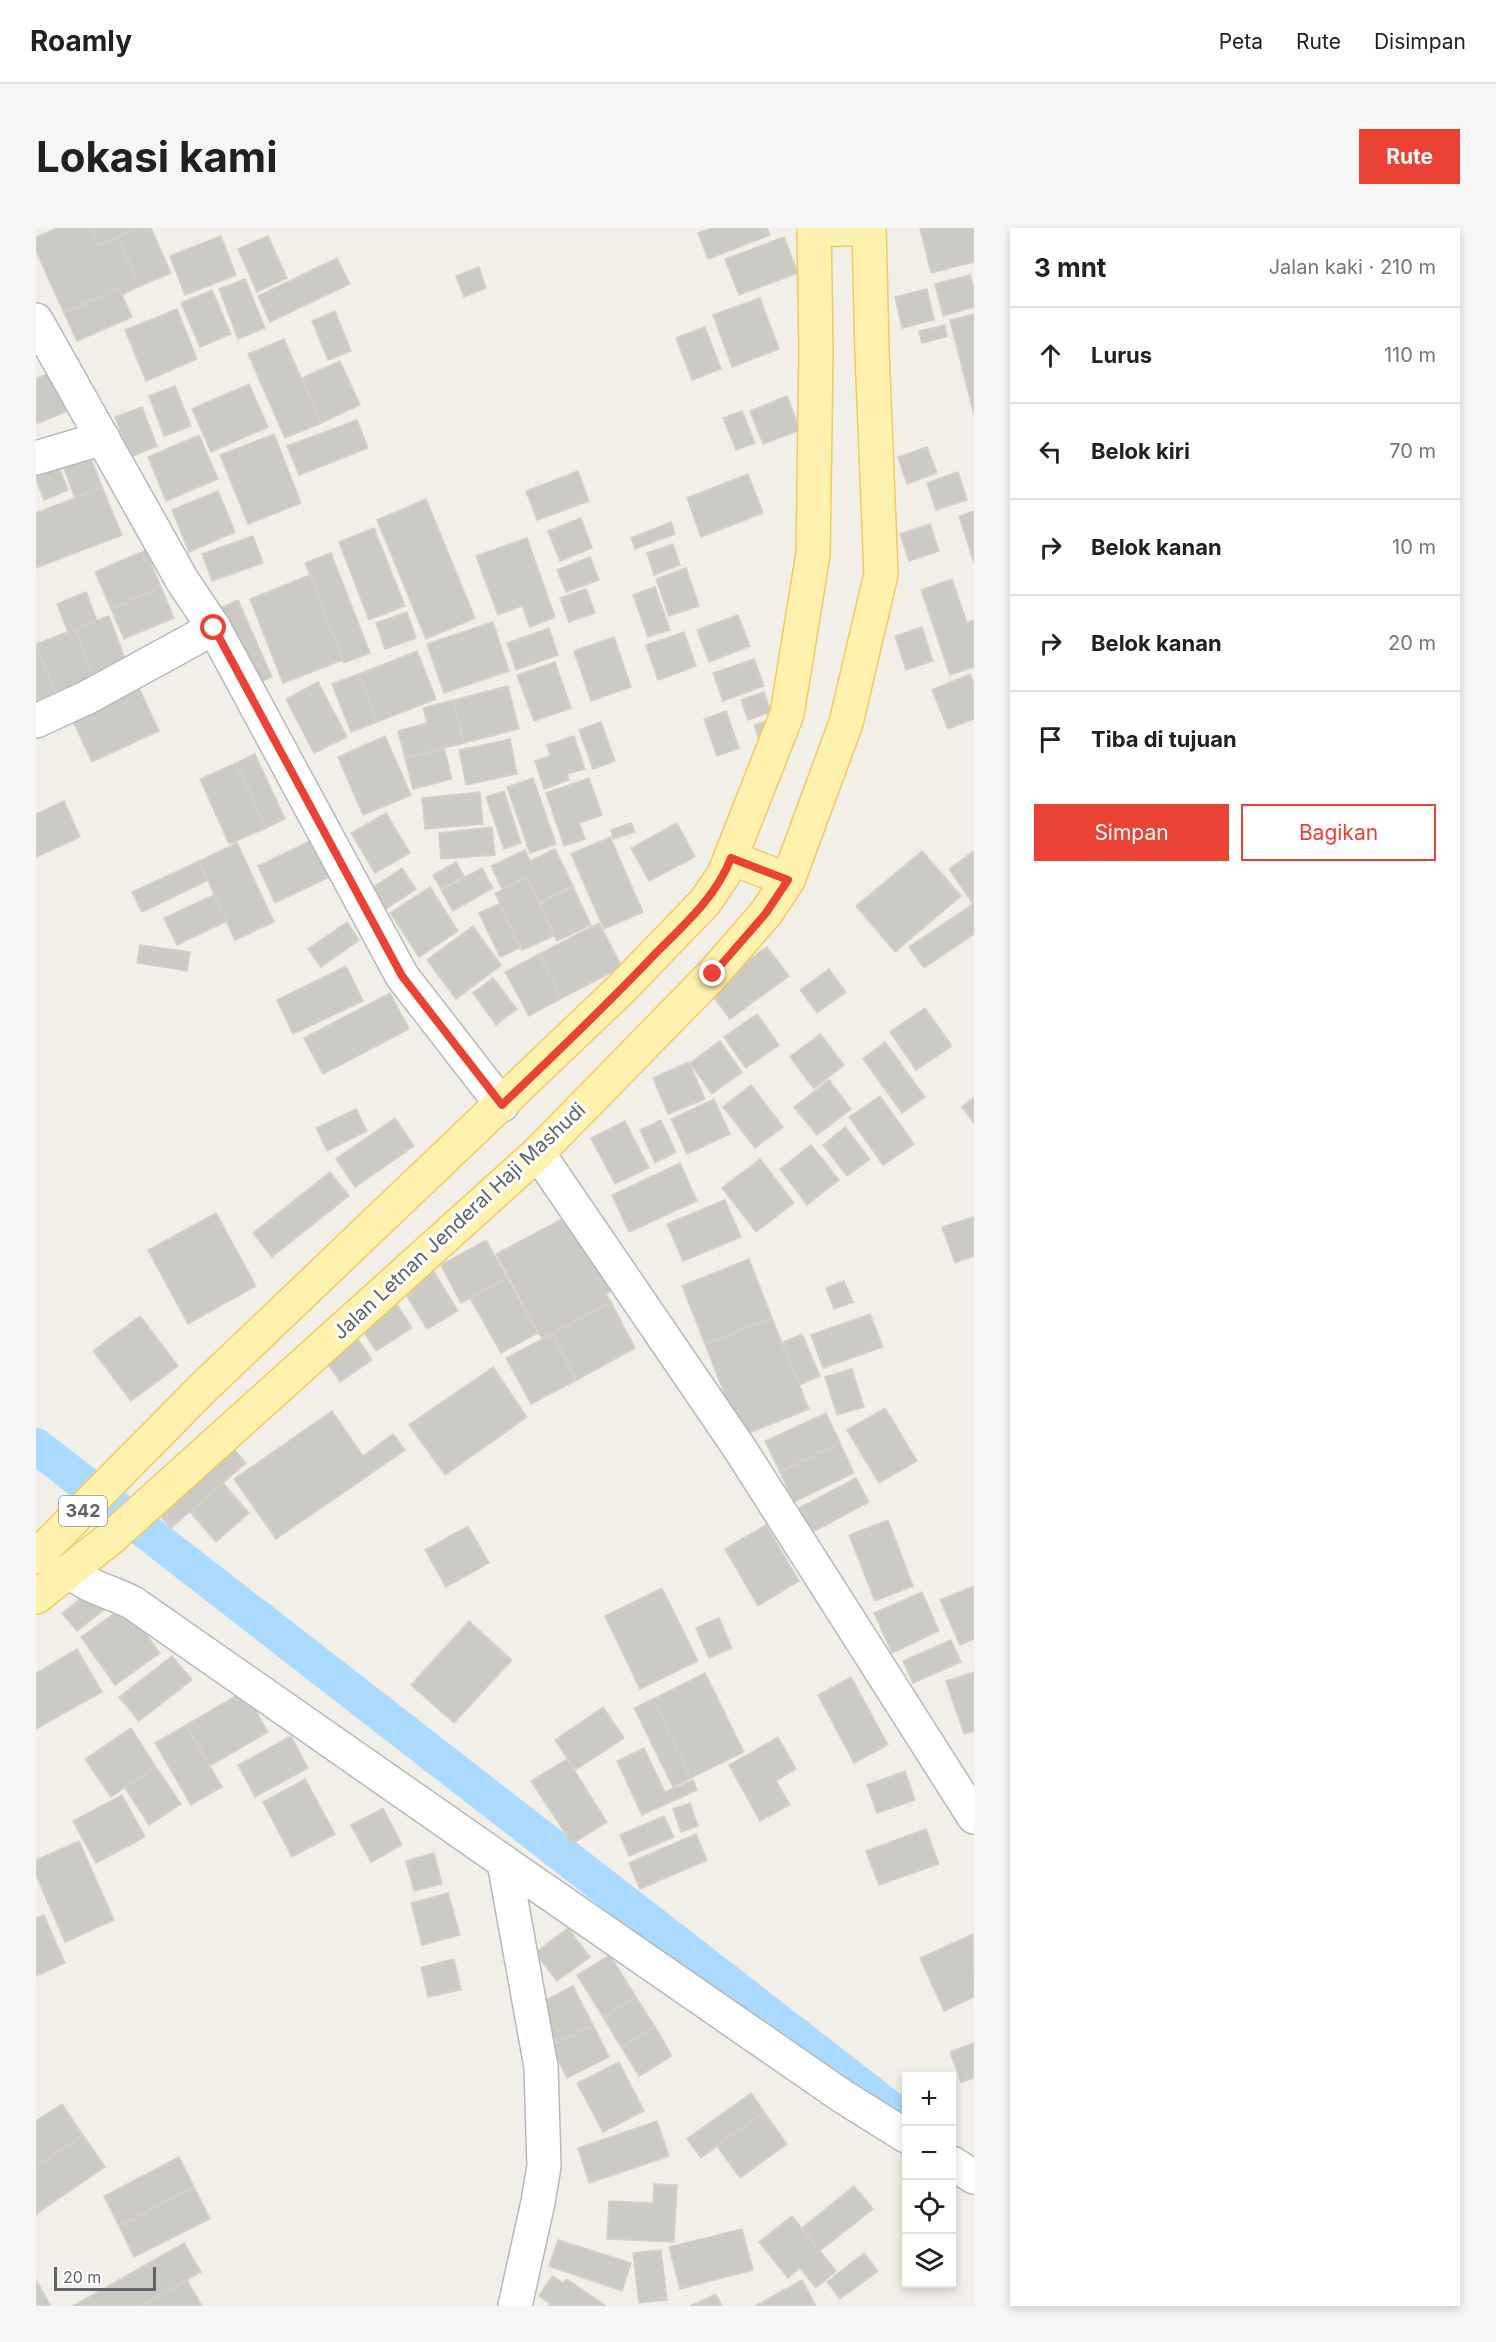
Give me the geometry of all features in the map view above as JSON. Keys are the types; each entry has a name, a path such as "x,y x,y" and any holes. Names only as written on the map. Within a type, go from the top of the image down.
{"main road":[{"path":"814,229 869,228"},
{"name":"Jalan Letnan Jenderal Haji Mashudi","path":"36,1597 79,1564 156,1497 538,1153 713,974 766,913 788,880 846,723 881,574 869,228"},
{"name":"342","path":"42,1552 203,1388 622,988 705,902 724,874 787,714 813,554 816,352 814,229"},
{"path":"731,858 788,880"},
{"path":"203,1388 239,1423"}],"street":[{"path":"36,320 182,580 214,628 402,976 502,1105"},
{"path":"36,458 103,438"},
{"path":"36,721 88,697 214,628"},
{"path":"538,1153 740,1449 974,1817"},
{"path":"79,1564 94,1588 114,1593 133,1603 504,1863 842,2096 902,2134"},
{"path":"504,1863 541,2067 544,2166 515,2306"},
{"path":"956,2166 974,2177"}],"building":[{"path":"57,228 92,228 100,245 117,237 140,286 122,295 119,288 64,313 36,251 36,237"},
{"path":"92,228 138,228 100,245"},
{"path":"138,228 151,228 171,273 140,286 117,237"},
{"path":"711,228 767,228 770,235 708,259 698,233"},
{"path":"920,228 974,228 974,262 931,273"},
{"path":"221,236 236,275 185,295 170,256"},
{"path":"268,236 287,278 257,292 238,249"},
{"path":"784,237 798,273 739,295 725,259"},
{"path":"337,258 350,284 270,322 258,296"},
{"path":"479,267 486,288 464,297 456,276"},
{"path":"970,275 974,288 974,307 943,316 935,284"},
{"path":"245,279 265,328 238,339 219,289"},
{"path":"119,288 132,317 77,341 64,313"},
{"path":"927,289 934,320 902,328 895,297"},
{"path":"212,290 231,334 200,347 181,303"},
{"path":"760,298 779,349 732,367 713,315"},
{"path":"177,309 197,359 146,381 125,330"},
{"path":"335,311 351,351 328,360 312,321"},
{"path":"974,314 974,415 950,320"},
{"path":"945,325 947,337 922,343 919,331"},
{"path":"705,327 721,369 692,380 676,338"},
{"path":"284,339 321,423 285,438 248,354"},
{"path":"340,361 360,405 321,423 302,378"},
{"path":"51,373 67,411 36,424 36,378"},
{"path":"249,384 268,427 211,452 192,409"},
{"path":"175,386 191,426 164,436 149,396"},
{"path":"787,396 800,430 763,444 750,411"},
{"path":"142,407 157,446 131,457 115,417"},
{"path":"742,411 755,443 736,450 723,418"},
{"path":"357,420 368,448 299,475 287,446"},
{"path":"274,434 301,503 248,524 220,455"},
{"path":"199,435 218,479 166,501 148,457"},
{"path":"927,447 937,473 907,484 898,457"},
{"path":"89,453 102,487 75,498 62,463"},
{"path":"57,462 68,490 44,500 36,479 36,470"},
{"path":"578,471 589,501 537,520 526,491"},
{"path":"958,472 967,500 936,510 927,483"},
{"path":"748,474 763,513 701,537 687,498"},
{"path":"102,487 122,535 36,568 36,513"},
{"path":"218,491 235,532 189,552 172,510"},
{"path":"426,499 475,618 426,639 377,520"},
{"path":"974,511 974,563 959,516"},
{"path":"581,518 592,548 560,561 548,531"},
{"path":"671,522 675,534 635,549 631,538"},
{"path":"930,524 939,551 909,561 900,534"},
{"path":"374,528 405,606 369,620 339,542"},
{"path":"253,536 263,563 212,581 202,554"},
{"path":"527,538 555,617 530,627 522,606 498,615 476,556"},
{"path":"673,544 680,565 654,575 647,553"},
{"path":"146,550 161,587 111,609 95,572"},
{"path":"331,553 370,653 344,663 305,563"},
{"path":"590,557 599,580 566,592 557,570"},
{"path":"686,568 699,606 669,616 656,579"},
{"path":"310,575 343,660 283,683 250,599"},
{"path":"952,579 967,623 974,620 974,667 950,675 921,590"},
{"path":"161,587 174,618 124,639 111,609"},
{"path":"655,587 670,630 648,637 633,595"},
{"path":"586,589 595,613 569,622 560,598"},
{"path":"86,592 97,621 68,632 57,604"},
{"path":"238,600 272,677 253,685 220,608"},
{"path":"407,612 416,638 385,649 376,623"},
{"path":"738,615 750,646 709,662 697,630"},
{"path":"109,616 127,664 93,677 75,629"},
{"path":"493,622 509,671 444,693 427,644"},
{"path":"922,627 933,661 906,670 895,636"},
{"path":"549,628 558,655 516,670 507,643"},
{"path":"75,629 96,684 57,699 36,644"},
{"path":"684,632 696,666 658,680 646,645"},
{"path":"614,637 631,687 591,701 574,651"},
{"path":"36,644 57,699 36,707"},
{"path":"417,651 436,699 377,722 359,674"},
{"path":"754,659 764,686 723,701 713,673"},
{"path":"555,662 571,708 534,721 517,675"},
{"path":"359,674 377,722 351,732 332,684"},
{"path":"970,674 974,684 974,719 948,729 932,690"},
{"path":"318,682 347,737 314,753 286,699"},
{"path":"138,686 159,731 92,762 71,717"},
{"path":"508,686 519,729 464,743 453,700"},
{"path":"764,692 771,712 748,720 741,700"},
{"path":"453,700 464,743 405,758 398,731 427,723 423,708"},
{"path":"726,711 739,748 717,756 704,719"},
{"path":"770,720 774,732 758,737 754,725"},
{"path":"601,722 615,761 593,769 579,730"},
{"path":"385,736 411,795 363,815 338,757"},
{"path":"574,736 585,769 567,774 569,780 544,789 535,761 550,756 547,745"},
{"path":"510,739 517,774 466,785 459,750"},
{"path":"444,748 452,779 413,789 405,758"},
{"path":"255,754 285,819 266,828 236,763"},
{"path":"236,763 266,828 229,844 200,779"},
{"path":"533,778 556,844 530,853 507,787"},
{"path":"589,778 602,815 579,823 585,839 564,846 546,793"},
{"path":"504,791 521,843 504,849 486,797"},
{"path":"480,792 483,824 425,829 422,798"},
{"path":"64,801 80,837 36,857 36,814"},
{"path":"386,813 410,853 375,873 351,833"},
{"path":"631,823 635,832 613,839 611,830"},
{"path":"677,823 695,857 649,881 631,848"},
{"path":"492,827 495,855 441,859 439,833"},
{"path":"610,837 643,912 604,929 571,854"},
{"path":"316,838 334,875 275,903 258,866"},
{"path":"237,843 274,922 235,940 199,861"},
{"path":"555,849 573,886 539,902 527,877 502,889 491,866 525,850 530,861"},
{"path":"922,851 961,896 895,952 856,906"},
{"path":"974,851 974,934 924,968 909,947 973,904 949,869"},
{"path":"199,861 207,881 142,912 132,892"},
{"path":"456,862 464,876 441,889 433,875"},
{"path":"402,868 416,889 383,911 369,890"},
{"path":"482,868 493,888 453,911 441,890"},
{"path":"527,878 554,936 522,950 495,893"},
{"path":"430,887 458,931 419,957 390,913"},
{"path":"573,887 591,925 557,941 540,903"},
{"path":"214,895 227,921 177,945 164,918"},
{"path":"499,904 520,948 500,957 479,913"},
{"path":"347,922 359,940 321,967 308,949"},
{"path":"599,923 622,967 562,998 539,954"},
{"path":"473,926 501,965 456,999 427,960"},
{"path":"140,945 190,952 187,971 137,963"},
{"path":"767,947 789,976 730,1019 708,990"},
{"path":"539,954 562,998 529,1016 505,972"},
{"path":"346,966 363,1001 293,1034 277,1000"},
{"path":"829,969 846,992 817,1013 800,990"},
{"path":"493,978 517,1009 496,1025 473,993"},
{"path":"390,993 409,1029 323,1074 304,1038"},
{"path":"925,1008 952,1046 916,1070 890,1032"},
{"path":"757,1014 779,1045 746,1068 724,1037"},
{"path":"820,1034 844,1065 814,1089 790,1057"},
{"path":"720,1041 742,1072 712,1094 690,1063"},
{"path":"885,1042 925,1097 902,1113 863,1059"},
{"path":"689,1062 705,1099 668,1114 653,1078"},
{"path":"829,1080 851,1109 817,1135 794,1107"},
{"path":"751,1085 783,1127 755,1148 723,1107"},
{"path":"880,1096 914,1144 883,1165 849,1117"},
{"path":"974,1097 974,1123 962,1107"},
{"path":"714,1099 730,1134 687,1154 671,1119"},
{"path":"356,1109 367,1131 327,1151 316,1128"},
{"path":"395,1118 414,1146 355,1187 336,1159"},
{"path":"661,1120 676,1152 655,1163 640,1130"},
{"path":"625,1121 649,1168 615,1184 591,1138"},
{"path":"845,1127 870,1159 847,1176 823,1145"},
{"path":"811,1145 839,1180 807,1205 780,1169"},
{"path":"760,1159 794,1203 756,1232 722,1188"},
{"path":"680,1163 697,1201 629,1232 612,1195"},
{"path":"330,1172 349,1196 272,1257 253,1233"},
{"path":"725,1200 741,1237 683,1261 667,1224"},
{"path":"575,1212 616,1288 606,1294 611,1302 542,1339 496,1254"},
{"path":"216,1213 256,1286 188,1324 148,1250"},
{"path":"974,1217 974,1256 955,1263 942,1227"},
{"path":"486,1240 507,1278 461,1303 441,1265"},
{"path":"749,1259 772,1318 705,1344 682,1286"},
{"path":"433,1270 458,1311 427,1329 402,1288"},
{"path":"507,1278 538,1333 501,1353 470,1298"},
{"path":"844,1281 853,1302 834,1309 826,1288"},
{"path":"394,1300 412,1328 376,1351 358,1323"},
{"path":"611,1302 635,1348 577,1380 552,1334"},
{"path":"870,1314 883,1347 823,1368 811,1335"},
{"path":"140,1316 178,1366 131,1401 93,1351"},
{"path":"772,1318 809,1409 741,1436 705,1344"},
{"path":"552,1334 577,1380 531,1404 506,1358"},
{"path":"802,1334 820,1376 800,1385 782,1343"},
{"path":"355,1335 372,1360 340,1382 323,1357"},
{"path":"493,1367 527,1417 445,1475 409,1425"},
{"path":"852,1369 864,1407 837,1415 825,1377"},
{"path":"885,1408 917,1461 879,1483 847,1430"},
{"path":"332,1411 363,1456 393,1434 405,1450 276,1539 234,1479"},
{"path":"826,1413 840,1443 780,1472 765,1441"},
{"path":"840,1443 854,1473 794,1502 780,1472"},
{"path":"231,1446 246,1463 171,1528 156,1511"},
{"path":"856,1478 869,1502 807,1535 793,1511"},
{"path":"223,1483 249,1513 216,1542 190,1512"},
{"path":"888,1520 913,1586 875,1601 849,1535"},
{"path":"766,1525 799,1581 758,1606 725,1549"},
{"path":"468,1526 489,1563 446,1587 425,1550"},
{"path":"974,1586 974,1639 960,1645 940,1600"},
{"path":"662,1588 698,1661 640,1689 605,1616"},
{"path":"90,1591 105,1609 77,1631 62,1613"},
{"path":"922,1592 939,1631 892,1653 874,1613"},
{"path":"125,1606 160,1653 115,1685 81,1637"},
{"path":"719,1618 732,1648 709,1658 696,1628"},
{"path":"469,1621 512,1660 454,1723 411,1685"},
{"path":"951,1640 961,1662 913,1683 903,1661"},
{"path":"77,1649 102,1692 36,1729 36,1673"},
{"path":"172,1656 192,1680 139,1721 119,1697"},
{"path":"974,1672 974,1731 964,1734 946,1681"},
{"path":"705,1673 744,1752 691,1778 653,1699"},
{"path":"851,1677 888,1745 854,1763 818,1695"},
{"path":"244,1691 268,1732 210,1766 186,1725"},
{"path":"653,1699 691,1778 673,1787 634,1708"},
{"path":"603,1707 624,1738 575,1770 555,1740"},
{"path":"186,1725 222,1787 191,1805 155,1743"},
{"path":"131,1728 156,1767 111,1797 85,1759"},
{"path":"291,1736 308,1768 255,1797 238,1765"},
{"path":"778,1737 796,1769 776,1781 790,1805 760,1821 729,1765"},
{"path":"644,1748 665,1792 693,1780 697,1790 642,1815 617,1761"},
{"path":"567,1759 607,1822 572,1844 531,1781"},
{"path":"156,1767 181,1804 149,1825 125,1788"},
{"path":"905,1771 915,1800 877,1813 867,1785"},
{"path":"305,1779 335,1834 292,1857 263,1802"},
{"path":"122,1795 145,1837 96,1863 73,1821"},
{"path":"690,1803 698,1826 681,1832 673,1809"},
{"path":"383,1808 402,1845 371,1862 351,1825"},
{"path":"664,1816 674,1837 629,1856 620,1835"},
{"path":"926,1829 939,1864 879,1885 866,1851"},
{"path":"696,1834 707,1860 640,1889 629,1863"},
{"path":"79,1841 114,1920 65,1942 36,1875 36,1860"},
{"path":"434,1853 442,1884 414,1891 406,1861"},
{"path":"448,1893 460,1935 422,1945 411,1903"},
{"path":"44,1915 65,1963 36,1976 36,1918"},
{"path":"568,1928 590,1957 557,1981 535,1953"},
{"path":"973,1934 974,1997 944,2011 920,1958"},
{"path":"610,1955 636,1997 603,2017 577,1975"},
{"path":"454,1959 461,1990 428,1997 421,1967"},
{"path":"573,1986 593,2025 557,2043 538,2004"},
{"path":"636,1997 655,2027 621,2047 603,2017"},
{"path":"593,2025 609,2057 567,2078 551,2046"},
{"path":"655,2027 672,2056 639,2076 621,2047"},
{"path":"974,2043 974,2078 961,2082 950,2052"},
{"path":"619,2062 644,2111 603,2132 577,2083"},
{"path":"751,2093 764,2112 701,2158 687,2139"},
{"path":"62,2104 83,2135 36,2167 36,2121"},
{"path":"764,2112 787,2144 740,2178 717,2146"},
{"path":"657,2121 669,2156 589,2183 578,2148"},
{"path":"83,2135 105,2167 36,2214 36,2167"},
{"path":"179,2157 194,2187 119,2226 104,2196"},
{"path":"654,2184 677,2185 674,2242 607,2239 609,2201 653,2203"},
{"path":"854,2186 873,2209 820,2251 802,2228"},
{"path":"194,2187 210,2219 134,2257 119,2226"},
{"path":"792,2216 836,2271 816,2288 800,2268 788,2278 759,2242"},
{"path":"742,2229 753,2270 680,2289 669,2247"},
{"path":"558,2240 631,2263 622,2291 549,2266"},
{"path":"184,2243 201,2272 141,2306 73,2306"},
{"path":"661,2250 667,2300 639,2303 633,2253"},
{"path":"864,2253 878,2271 840,2299 827,2282"},
{"path":"552,2276 563,2283 567,2279 606,2306 548,2306 550,2304 539,2296"},
{"path":"36,2280 51,2306 36,2306"},
{"path":"187,2280 202,2306 141,2306"},
{"path":"802,2280 816,2306 755,2306"},
{"path":"716,2294 722,2306 690,2306"}],"waterway":[{"path":"36,1446 902,2118"}],"route":[{"path":"214,628 402,976 502,1105 622,988 705,902 724,874 731,858 788,880 766,913 713,974"}]}
